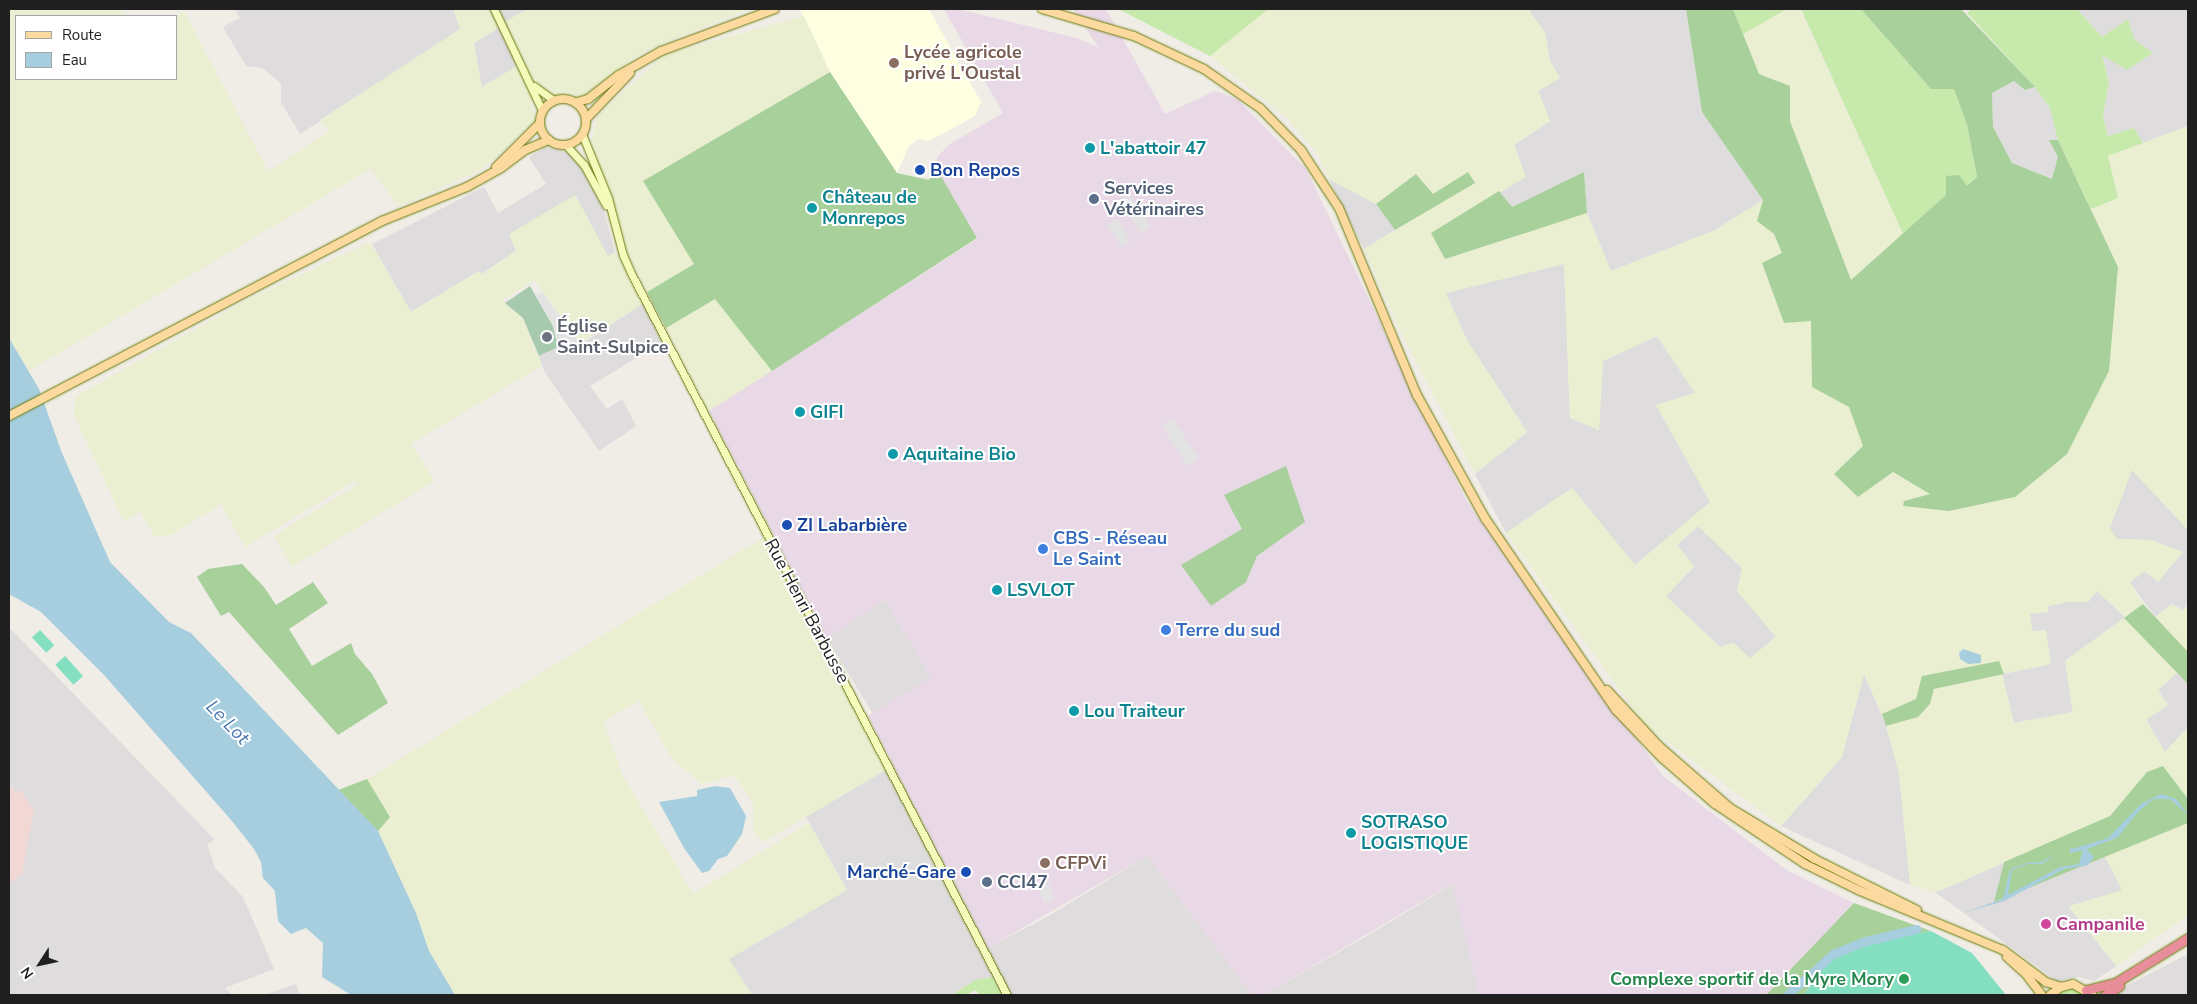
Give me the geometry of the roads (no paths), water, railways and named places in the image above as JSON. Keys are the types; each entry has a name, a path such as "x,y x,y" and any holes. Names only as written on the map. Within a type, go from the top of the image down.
{"highway":[{"path":"2089,992 2120,980 2188,938"},
{"path":"2105,995 2188,945"}],"main road":[{"path":"481,179 539,124 542,110 529,79 494,9"},
{"path":"576,102 588,98 645,60 678,43 775,9"},
{"path":"1042,9 1123,32 1196,65 1232,87 1271,118 1312,164 1339,208 1392,340 1446,450 1485,518 1616,710 1662,758 1741,823 1825,875 1954,929 2015,957 2046,982 2061,986 2073,984 2089,992"},
{"path":"9,416 382,221 481,179 525,150 549,140 566,145 582,134 587,118 615,85 645,60"},
{"path":"529,79 539,92 553,100"},
{"path":"542,110 553,100 569,98 576,102 587,118"},
{"path":"539,124 549,140"},
{"name":"Rue Henri Barbusse","path":"582,134 608,198 614,224 632,275 1008,995"},
{"name":"Rue Henri Barbusse","path":"566,145 588,172 614,224"},
{"path":"1984,942 2012,961 2042,995"},
{"path":"2050,995 2061,986"}],"water":[{"name":"Le Lot","path":"9,338 39,389 62,453 110,562 169,622 191,633 378,831 416,913 429,951 455,995 351,995 322,977 323,943 306,928 291,934 278,921 275,891 263,878 261,862 254,849 232,821 104,675 41,612 9,594"},
{"path":"1963,649 1981,655 1981,663 1968,664 1960,659 1959,653"},
{"path":"715,786 730,788 746,816 742,834 727,856 718,859 709,871 702,873 684,848 659,802 697,796 697,790"},
{"path":"2161,794 2176,799 2188,815 2170,799 2153,799 2138,812 2117,838 2087,849 2094,857 2088,865 2064,869 2004,901 1963,913 2003,899 2010,870 2013,868 2027,863 2041,862 2057,854 2042,864 2027,864 2012,870 2008,895 2060,867 2079,864 2083,850 2070,853 2070,847 2072,849 2108,838 2141,804"}],"waterway":[{"path":"1787,995 1833,954 1862,942 1916,929"}],"place":[{"name":"Lycée agricole privé L'Oustal","path":"894,63"},
{"name":"L'abattoir 47","path":"1090,148"},
{"name":"Bon Repos","path":"920,170"},
{"name":"Services Vétérinaires","path":"1094,199"},
{"name":"Château de Monrepos","path":"812,208"},
{"name":"Église Saint-Sulpice","path":"547,337"},
{"name":"GIFI","path":"800,412"},
{"name":"Aquitaine Bio","path":"893,454"},
{"name":"ZI Labarbière","path":"787,525"},
{"name":"CBS - Réseau Le Saint","path":"1043,549"},
{"name":"LSVLOT","path":"997,590"},
{"name":"Terre du sud","path":"1166,630"},
{"name":"Lou Traiteur","path":"1074,711"},
{"name":"SOTRASO LOGISTIQUE","path":"1351,833"},
{"name":"CFPVi","path":"1045,863"},
{"name":"Marché-Gare","path":"966,872"},
{"name":"CCI47","path":"987,882"},
{"name":"Campanile","path":"2046,924"},
{"name":"Complexe sportif de la Myre Mory","path":"1904,979"}]}
